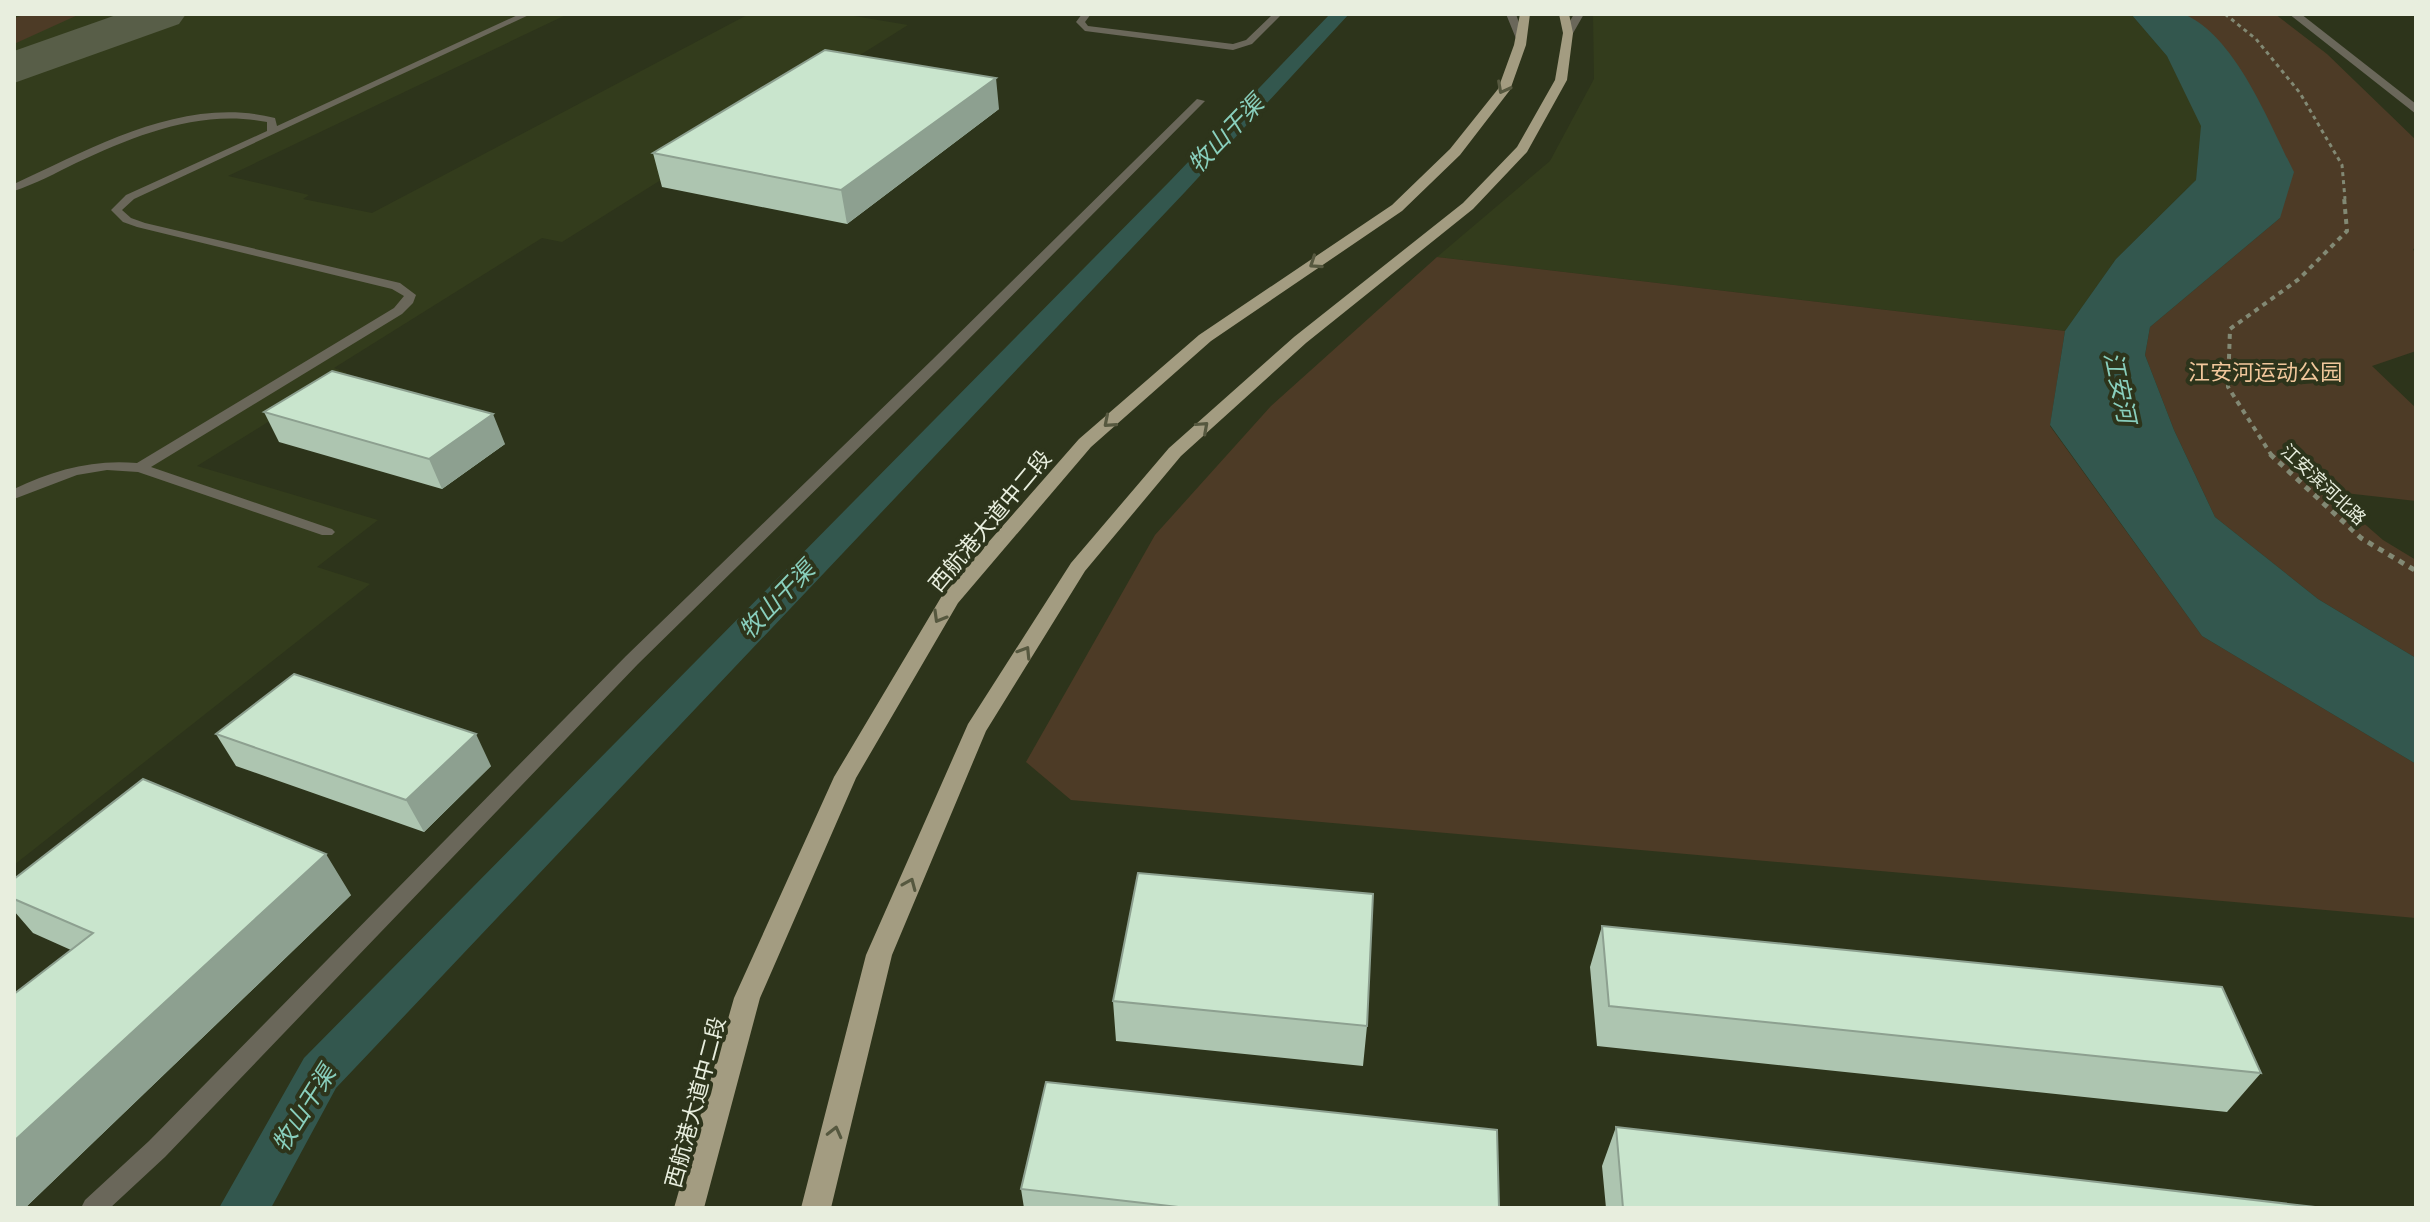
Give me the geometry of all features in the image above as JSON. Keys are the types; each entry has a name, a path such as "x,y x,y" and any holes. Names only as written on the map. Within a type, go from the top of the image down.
{"main road":[{"name":"西航港大道中二段","path":"689,1208 747,998 845,777 950,599 1096,434 1205,338 1397,208 1455,152 1504,90 1521,39 1525,14"},
{"path":"816,1208 879,955 976,730 1078,567 1175,452 1300,340 1468,206 1522,149 1561,80 1566,24"}],"street":[{"path":"1511,14 1521,39"},
{"path":"1566,24 1579,14"},
{"path":"2294,14 2416,110"}],"lane":[{"path":"140,468 398,311 409,300 408,291 396,286 141,225 127,220 116,210 142,191 527,14"},
{"path":"1087,14 1080,22 1085,28 1225,48 1249,42 1278,14"},
{"path":"93,1208 157,1149 632,660 1200,101"},
{"path":"14,188 185,117 206,114 256,116 272,120 272,132"},
{"path":"14,495 47,479 84,468 116,464 140,468 327,532"}],"path":[{"name":"江安滨河北路","path":"2225,14 2256,39 2300,93 2342,165 2347,231 2299,279 2230,329 2228,387 2273,458 2361,538 2416,571"}],"shaded area":[{"path":"14,14 568,14 228,176 309,195 303,199 372,213 749,14 842,14 908,25 562,242 542,238 334,368 347,373 197,466 378,520 317,567 370,584 14,865"},
{"path":"1593,14 2131,14 2167,56 2202,126 2196,180 2116,259 2065,331 1437,257 1550,161 1594,79"}],"green space":[{"path":"27,14 80,14 14,44 14,18"},
{"name":"江安河运动公园","path":"2184,14 2275,14 2327,54 2416,140 2416,248 2413,249 2416,256 2416,351 2372,366 2416,408 2416,501 2327,491 2383,540 2416,560 2416,658 2318,599 2215,517 2174,430 2145,355 2150,327 2280,218 2212,34"},
{"path":"1437,257 2065,331 2050,426 2202,636 2416,764 2416,918 1071,800 1026,762 1155,535 1271,406"}],"water":[{"name":"江安河","path":"2180,13 2204,27 2221,43 2250,84 2294,172 2280,218 2150,327 2145,355 2174,430 2215,517 2318,599 2416,658 2416,764 2202,636 2050,425 2065,331 2116,259 2196,180 2201,126 2167,56 2131,14"}],"building":[{"path":"825,50 996,78 841,190 653,153"},
{"path":"332,371 493,414 429,459 264,412"},
{"path":"294,674 476,734 406,800 216,734"},
{"path":"143,779 326,854 14,1141 14,994 93,933 14,899 14,879"},
{"path":"1138,873 1373,894 1367,1026 1113,1001"},
{"path":"1602,926 2222,987 2261,1073 1609,1006"},
{"path":"1046,1082 1497,1130 1499,1208 1187,1208 1021,1189"},
{"path":"1616,1127 2324,1208 1623,1208"}],"waterway":[{"name":"牧山干渠","path":"244,1208 320,1073 1177,187 1340,14"}],"taxiway":[{"path":"14,68 163,14"}]}
